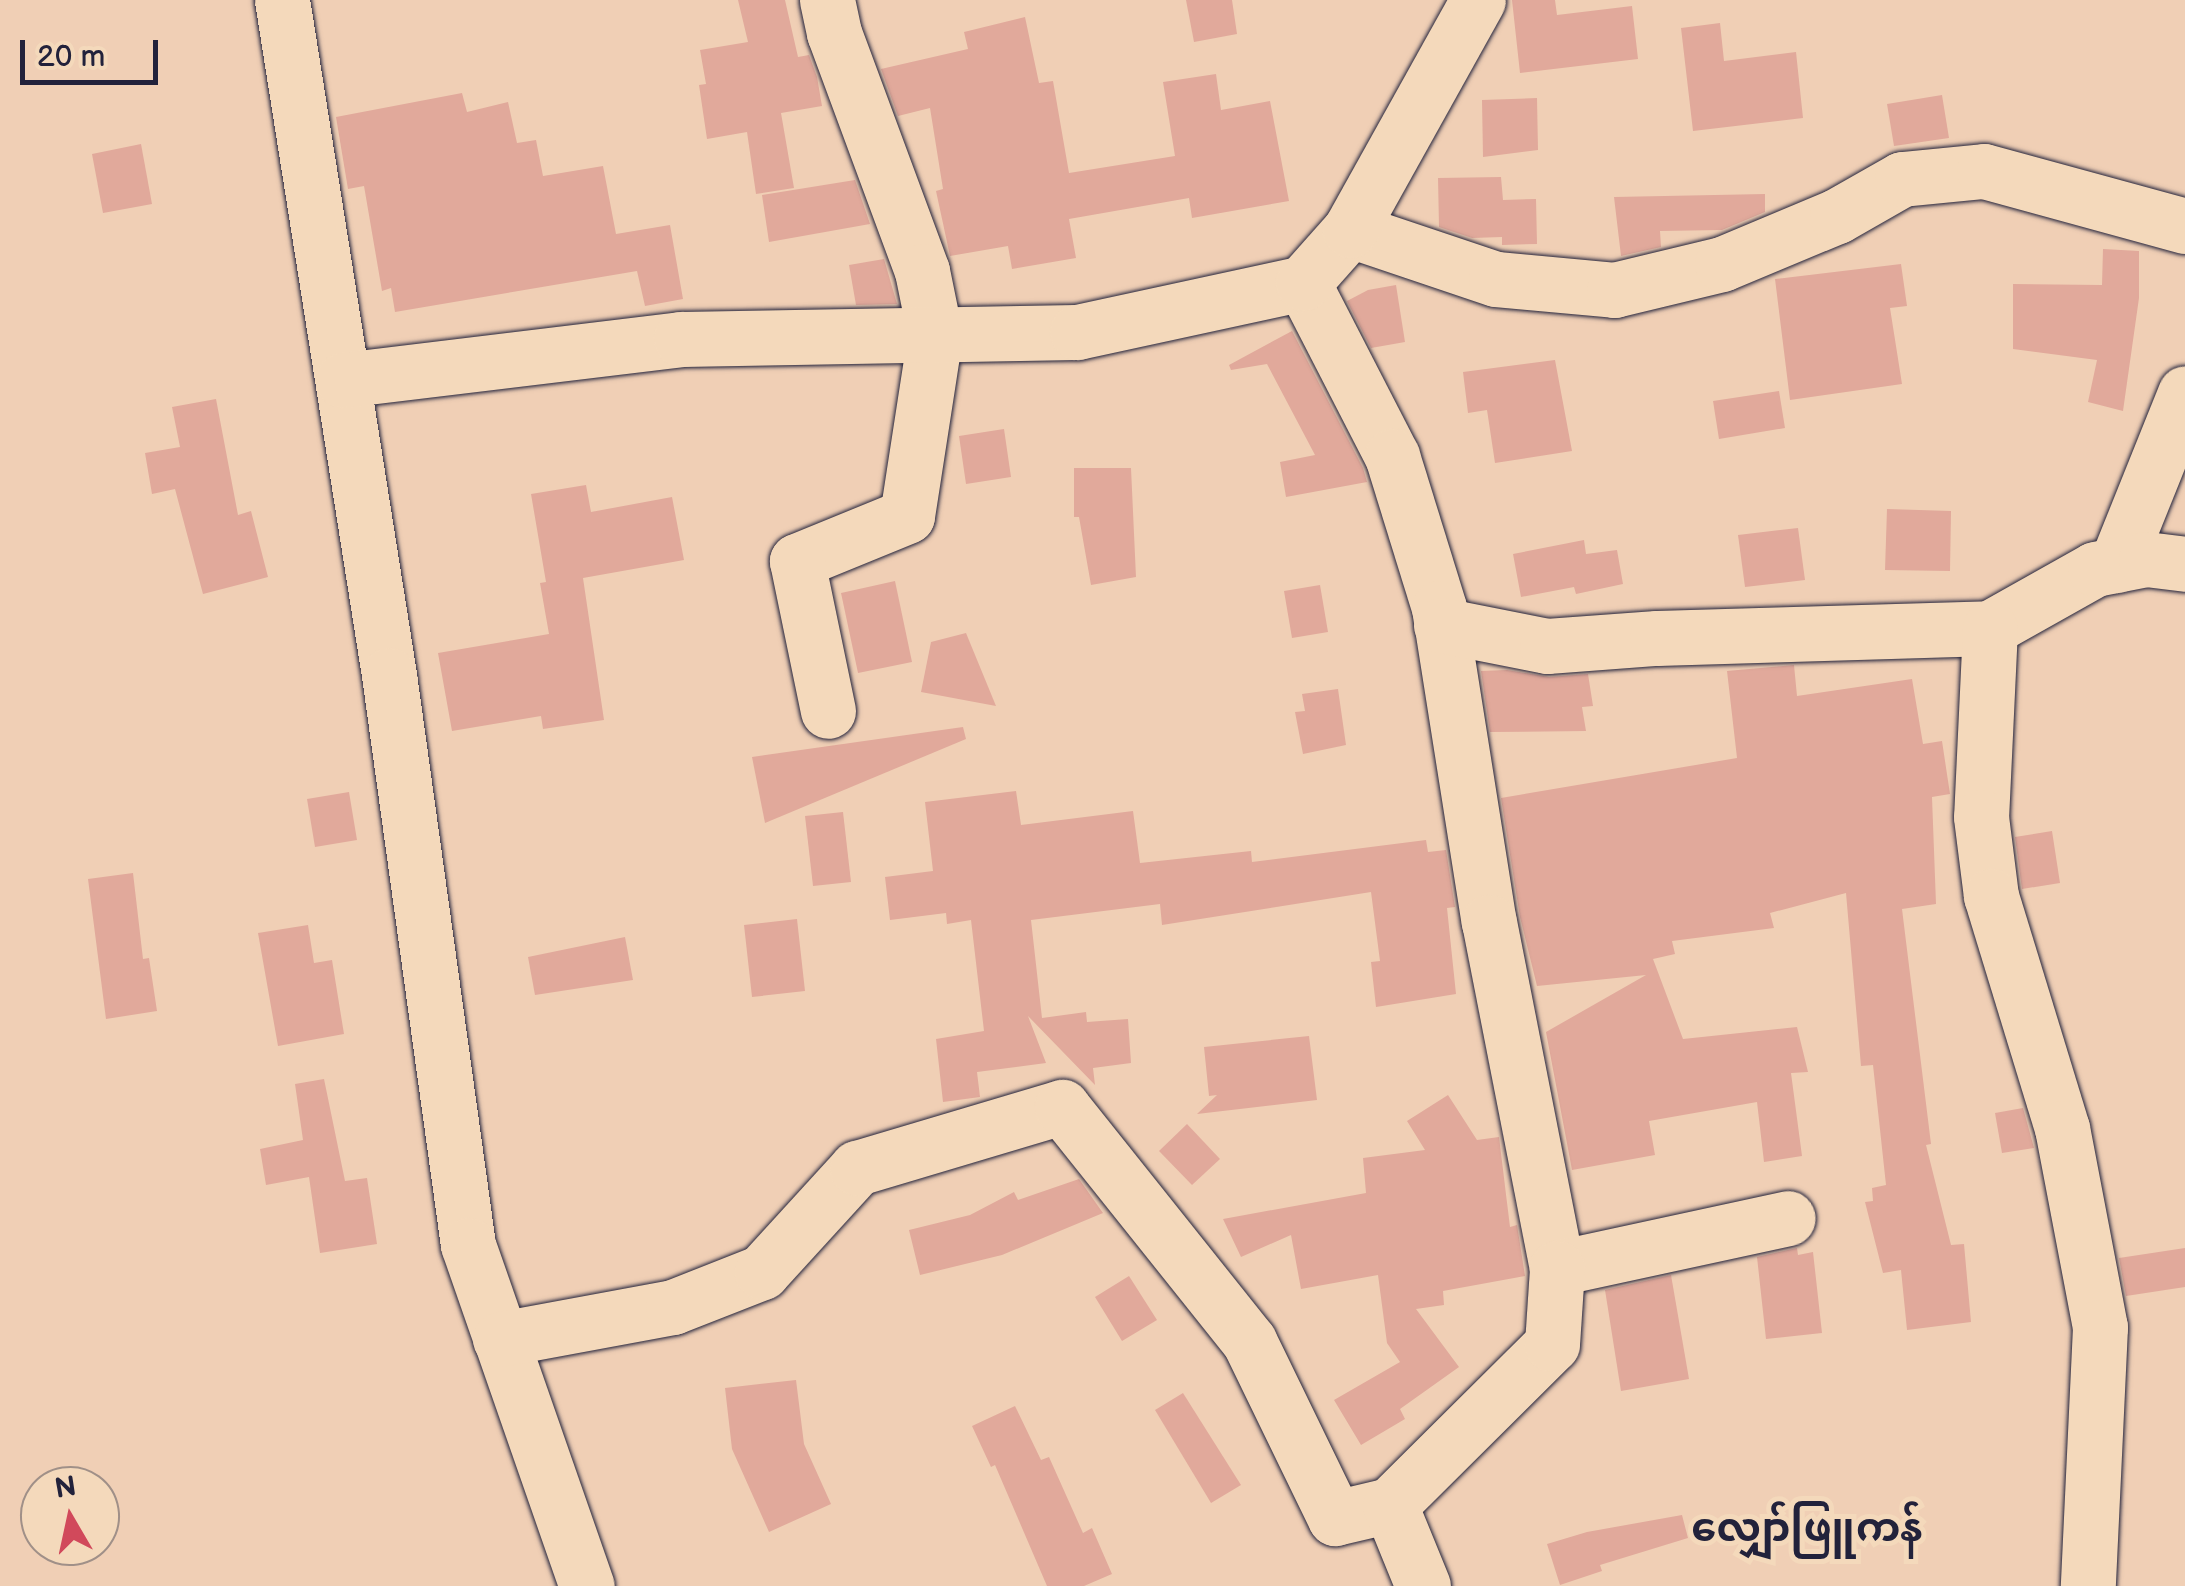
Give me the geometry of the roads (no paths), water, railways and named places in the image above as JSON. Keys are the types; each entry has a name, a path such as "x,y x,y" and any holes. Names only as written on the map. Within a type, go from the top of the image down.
{"street":[{"path":"282,0 398,732 468,1244 587,1586"},
{"path":"827,0 834,33 922,271 935,335 907,516 798,562 828,711"},
{"path":"342,380 681,339 1077,332 1303,283 1350,230 1478,0"},
{"path":"1350,230 1496,279 1614,290 1722,264 1838,216 1902,179 1984,170 2185,226"},
{"path":"500,1339 673,1307 762,1272 858,1168 1062,1107 1249,1341 1335,1518 1390,1505 1552,1344 1557,1268 1488,922 1442,625 1392,456 1303,283"},
{"path":"2116,565 2185,393"},
{"path":"1442,625 1547,646 1656,638 1990,628 2096,569 2146,559 2185,564"},
{"path":"1990,628 1981,817 1991,896 2062,1128 2100,1327 2088,1586"},
{"path":"1557,1268 1788,1218"},
{"path":"1390,1505 1423,1586"}],"district":[{"name":"လျှော်ဖြူကန်","path":"1807,1529"}]}
